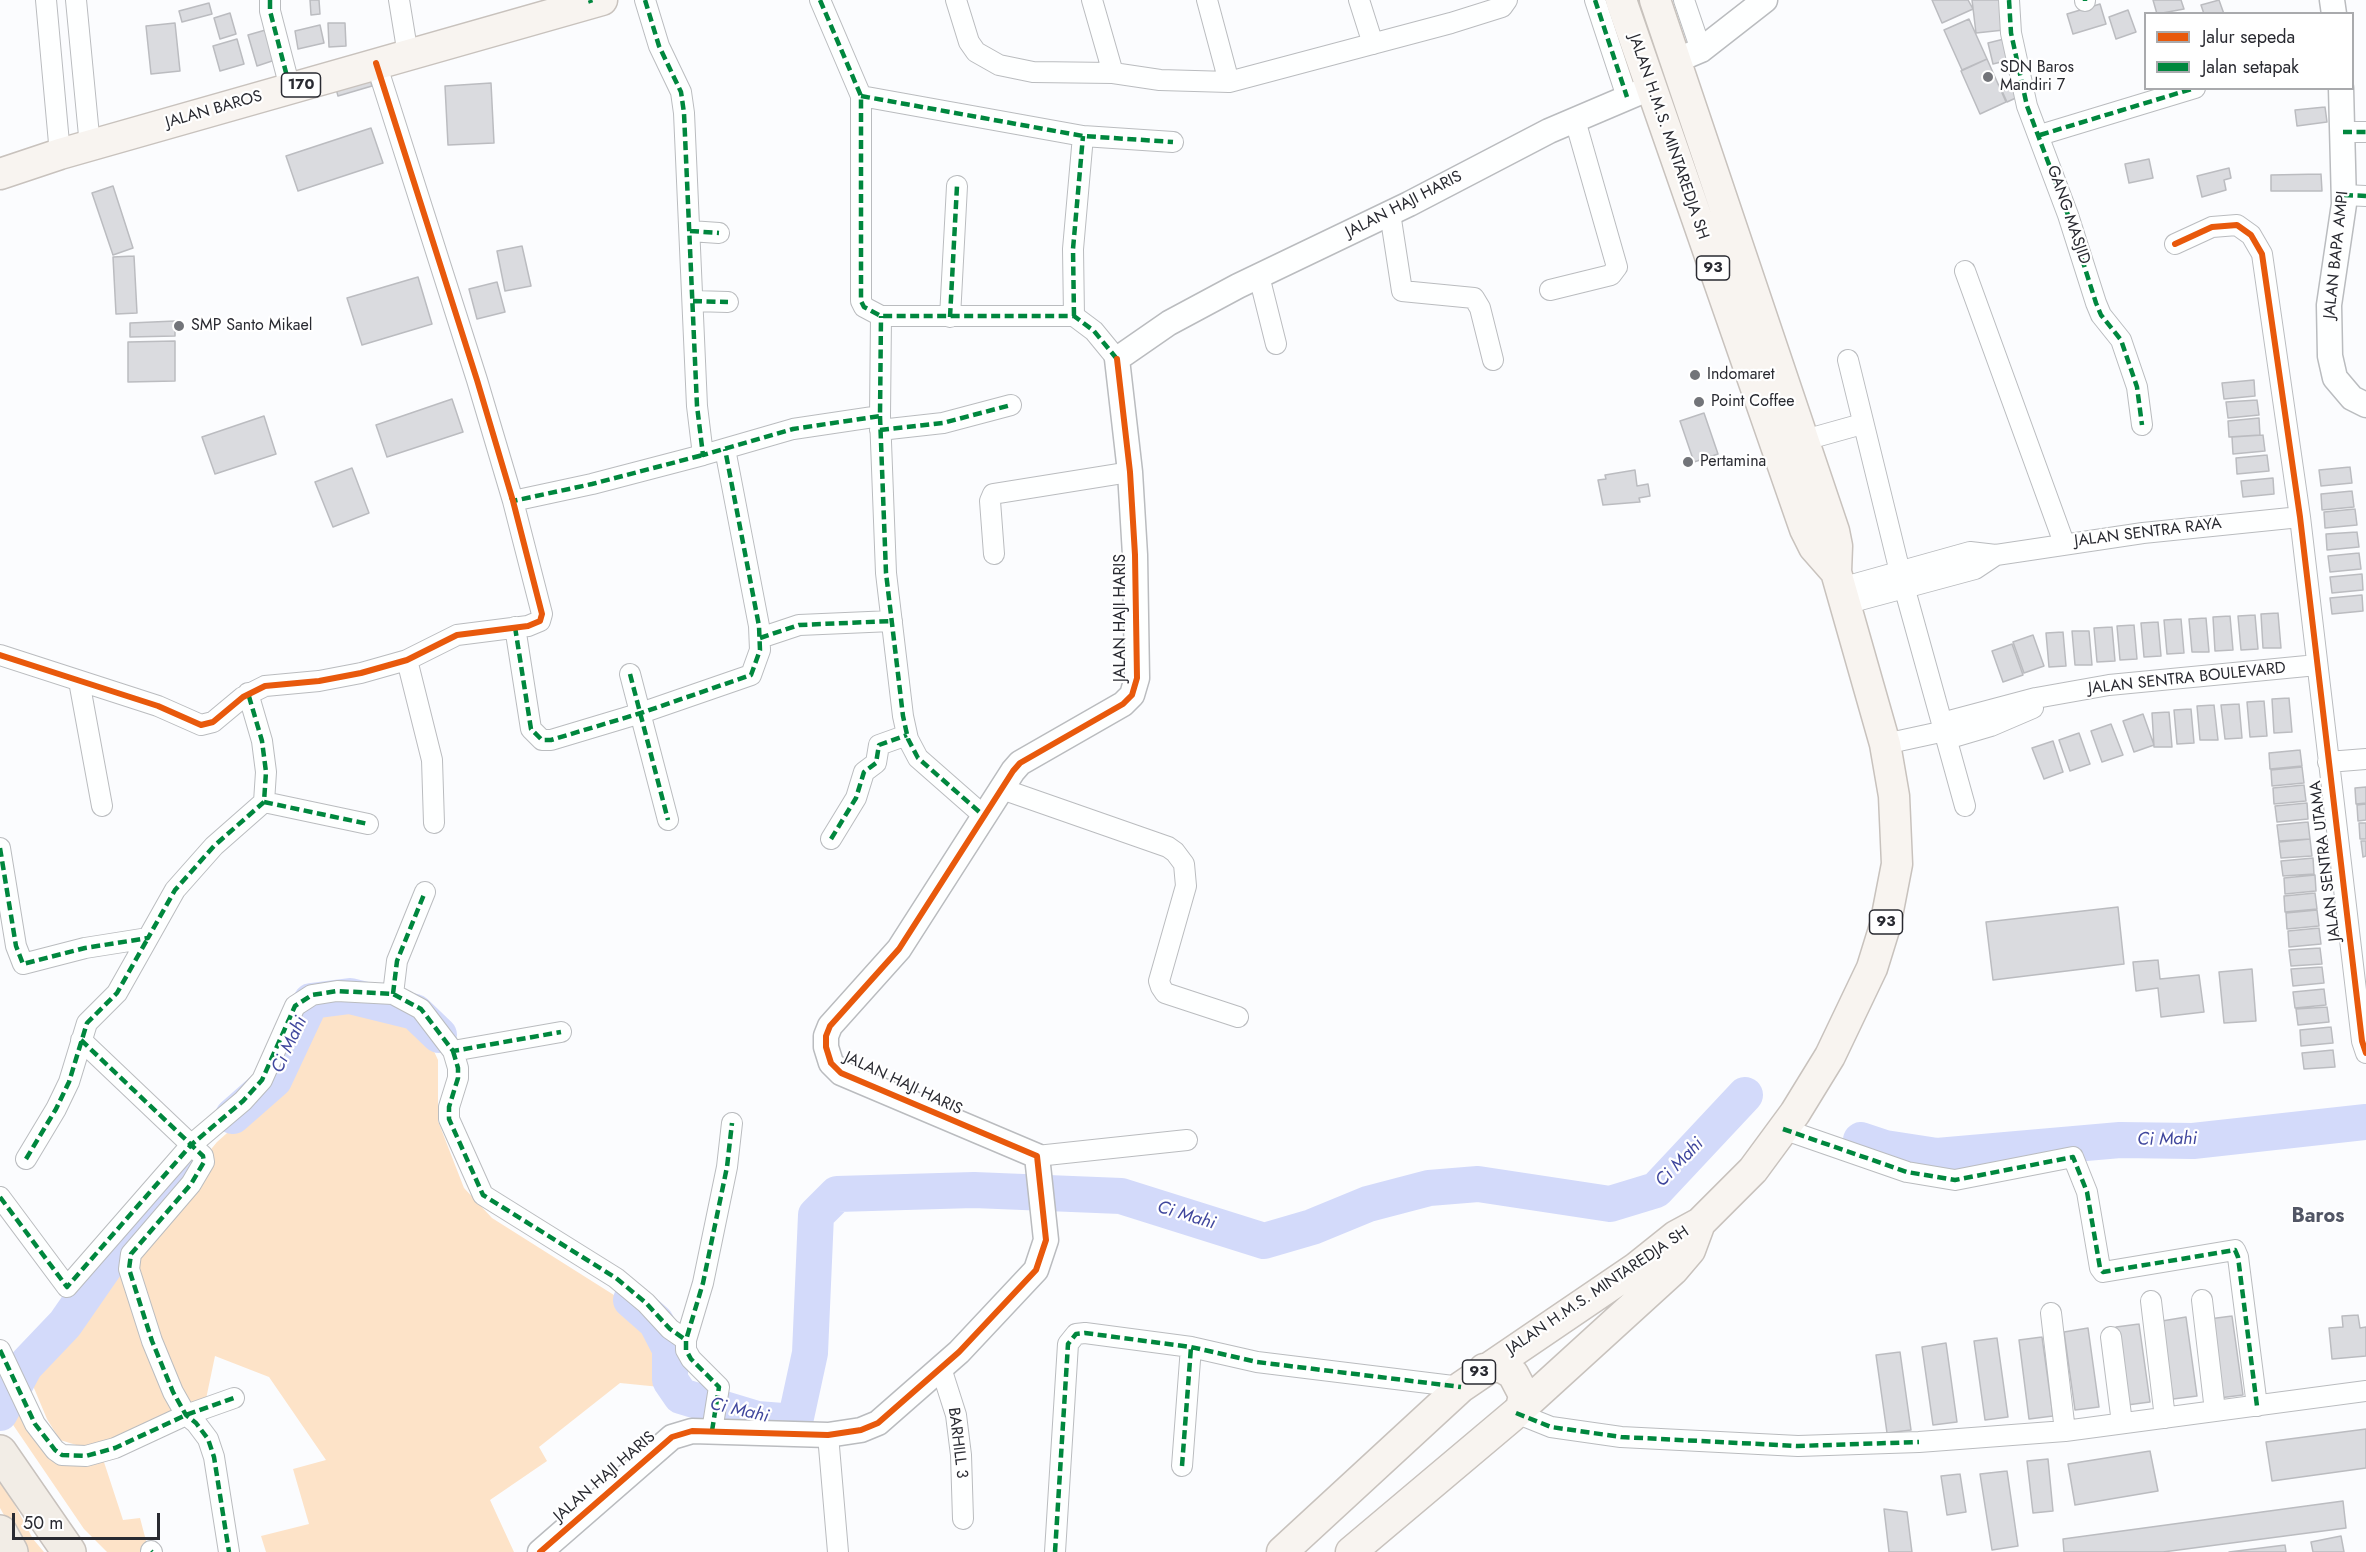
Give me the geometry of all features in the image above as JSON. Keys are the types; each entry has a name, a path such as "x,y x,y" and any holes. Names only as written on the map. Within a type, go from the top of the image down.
{"highway":[{"path":"4,1459 69,1552"},
{"path":"0,1532 11,1552"}],"main road":[{"name":"JALAN H.M.S. MINTAREDJA SH","path":"1621,0 1638,92 1790,444"},
{"name":"JALAN H.M.S. MINTAREDJA SH","path":"1282,1552 1472,1378 1636,1269 1676,1236 1700,1223 1753,1170 1783,1129 1830,1056 1872,968 1885,926 1897,864 1894,796 1885,744 1841,588 1814,547 1790,444 1688,55 1655,0"},
{"name":"JALAN BAROS","path":"0,174 60,154 594,1"},
{"name":"JALAN H.M.S. MINTAREDJA SH","path":"1351,1552 1518,1410 1672,1270 1690,1250 1700,1223"},
{"path":"1472,1378 1500,1366 1514,1374 1524,1395 1518,1410"}],"street":[{"path":"46,0 60,154"},
{"path":"75,0 90,146"},
{"path":"270,0 270,11 290,88"},
{"path":"399,0 408,55"},
{"path":"645,0 659,46 681,92 684,113 697,406 703,455"},
{"path":"820,0 861,96 861,301 864,307 881,316 950,318 1074,316 1094,331 1117,358"},
{"path":"956,0 969,42 976,52 986,59 1033,72 1113,73 1160,80 1229,82 1502,7 1507,0"},
{"path":"1092,0 1113,73"},
{"path":"1207,0 1229,82"},
{"path":"1359,0 1372,44"},
{"path":"1595,0 1638,92"},
{"path":"1684,0 1688,55"},
{"path":"1688,55 1765,0"},
{"name":"GANG MASJID","path":"2008,0 2016,64 2028,106 2089,275 2096,303 2101,315 2121,340 2137,387 2142,425"},
{"path":"0,655 158,706 197,725 213,722 248,693 265,686 340,677 407,660 457,635 535,625 540,621 542,614 513,501 376,63"},
{"path":"52,66 82,64"},
{"path":"2040,135 2188,90"},
{"name":"JALAN BAPA AMPI","path":"2342,90 2354,132 2355,195 2329,305 2330,357 2335,378 2339,384 2352,398 2366,405"},
{"name":"JALAN HAJI HARIS","path":"540,1552 672,1437 714,1424 828,1435 861,1430 878,1423 941,1368 1036,1270 1046,1240 1038,1164 841,1073 831,1063 826,1047 830,1026 899,949 1020,764 1123,704 1132,695 1137,678 1135,555 1130,471 1117,358 1169,323 1258,276 1575,120 1638,92"},
{"path":"861,96 1083,136 1173,142"},
{"path":"1550,290 1611,275 1617,267 1615,252 1575,120"},
{"path":"1074,316 1073,249 1083,136"},
{"path":"950,318 957,186"},
{"path":"1389,213 1402,291 1474,298 1480,308 1493,360"},
{"name":"JALAN SENTRA UTAMA","path":"2175,244 2212,227 2237,225 2251,235 2262,254 2300,517 2361,1041 2366,1053"},
{"path":"690,231 719,233"},
{"path":"1965,271 2064,543"},
{"path":"1258,276 1276,344"},
{"path":"693,301 728,302"},
{"path":"881,316 880,423 883,536 907,735 918,758 984,816"},
{"path":"1848,360 1902,580 1965,806"},
{"path":"513,501 592,484 793,429 880,423 943,423 1011,405"},
{"path":"1790,444 1862,424"},
{"path":"515,627 531,729 536,737 551,740 641,713 751,675 759,659 760,638 725,449"},
{"path":"994,554 990,501 993,494 1130,471"},
{"name":"JALAN SENTRA RAYA","path":"1841,588 1975,569 1996,555 2064,543 2300,517"},
{"path":"760,638 799,626 892,621"},
{"path":"407,660 432,760 434,823"},
{"name":"JALAN SENTRA BOULEVARD","path":"1885,744 1945,731 2036,698 2109,685 2317,665"},
{"path":"630,674 668,820"},
{"path":"80,681 102,806"},
{"path":"26,1159 56,1109 69,1082 87,1023 117,993 175,890 214,846 264,802 266,772 262,741 248,693"},
{"path":"831,839 856,798 864,772 876,763 879,746 907,735"},
{"path":"2328,762 2366,759"},
{"path":"1002,789 1168,847 1175,852 1184,864 1186,886 1159,981 1161,987 1165,993 1238,1017"},
{"path":"264,802 368,824"},
{"path":"0,848 16,946 23,964 85,948 148,938"},
{"path":"393,994 397,962 425,892"},
{"path":"0,1197 67,1287 195,1148 262,1080 295,1006 305,998 337,992 393,994 421,1009 453,1051 458,1068 458,1078 449,1107 449,1119 483,1195 616,1278 646,1303 670,1329 686,1340"},
{"path":"453,1051 561,1032"},
{"path":"81,1040 195,1148 204,1162 191,1184 131,1254 129,1269 152,1341 186,1415 203,1431 214,1457 229,1552"},
{"path":"714,1424 720,1395 716,1381 691,1359 686,1350 686,1340 705,1274 728,1167 732,1123"},
{"path":"1783,1129 1907,1172 1954,1180 2073,1157 2087,1192 2100,1268 2103,1272 2235,1250 2238,1257 2257,1406"},
{"path":"1038,1164 1187,1140"},
{"path":"2202,1300 2214,1412"},
{"path":"2151,1301 2165,1418"},
{"path":"2051,1312 2065,1431"},
{"path":"1055,1552 1068,1344 1071,1338 1085,1333 1191,1347 1257,1362 1472,1378"},
{"path":"2111,1337 2122,1423"},
{"path":"1182,1466 1191,1347"},
{"path":"0,1350 35,1424 55,1450 72,1457 116,1448 186,1415 234,1398"},
{"name":"BARHILL 3","path":"941,1368 956,1415 961,1455 963,1519"},
{"path":"1518,1410 1551,1427 1621,1437 1798,1446 1919,1442 2065,1431 2366,1391"},
{"path":"828,1435 838,1552"}],"shaded area":[{"path":"348,1004 399,1013 424,1030 438,1060 438,1121 464,1188 492,1218 625,1302 659,1344 666,1361 660,1387 620,1383 539,1447 547,1461 490,1500 514,1552 266,1552 261,1536 309,1524 293,1469 326,1460 269,1377 215,1356 206,1399 126,1436 83,1447 60,1440 47,1419 31,1381 87,1312 132,1245 217,1142 273,1092 300,1055 316,1009"},
{"path":"16,1394 54,1456 102,1456 123,1520 140,1518 149,1552 107,1552 84,1529 5,1413"},
{"path":"0,1477 33,1539 44,1552 25,1552 0,1508"}],"building":[{"path":"310,0 319,0 320,14 311,15"},
{"path":"1932,0 1968,0 1973,9 1942,23"},
{"path":"1972,0 2001,0 2004,30 1976,33"},
{"path":"2153,0 2181,0 2184,9 2168,12 2156,12"},
{"path":"2219,0 2223,12 2203,12 2201,5"},
{"path":"209,3 212,14 182,22 179,11"},
{"path":"2100,4 2106,24 2073,34 2067,14"},
{"path":"2128,10 2136,32 2116,39 2109,17"},
{"path":"230,13 236,34 220,39 214,18"},
{"path":"1969,19 1987,59 1962,70 1944,30"},
{"path":"175,23 180,71 151,74 146,26"},
{"path":"328,23 345,23 346,46 329,47"},
{"path":"320,25 324,43 298,49 295,31"},
{"path":"269,29 278,59 257,66 248,35"},
{"path":"237,39 244,64 220,71 213,46"},
{"path":"2004,39 2009,60 1993,64 1988,43"},
{"path":"1987,59 2006,102 1980,114 1961,71"},
{"path":"369,75 372,86 338,96 335,85"},
{"path":"491,83 494,143 448,145 445,86"},
{"path":"2013,86 2018,97 2007,102 2002,91"},
{"path":"2325,107 2327,122 2297,126 2295,110"},
{"path":"371,128 383,163 298,191 286,156"},
{"path":"2149,159 2153,178 2129,183 2125,164"},
{"path":"2229,168 2231,178 2224,180 2226,190 2202,197 2197,176"},
{"path":"2321,174 2322,191 2271,191 2271,175"},
{"path":"113,186 133,248 113,255 92,193"},
{"path":"522,246 531,286 505,291 497,251"},
{"path":"134,256 137,313 116,314 113,257"},
{"path":"418,277 432,324 362,345 347,298"},
{"path":"497,282 505,312 477,319 469,289"},
{"path":"175,321 175,336 130,337 130,323"},
{"path":"175,341 175,381 128,382 128,342"},
{"path":"2254,380 2255,396 2224,399 2222,383"},
{"path":"452,399 463,432 387,457 376,425"},
{"path":"2257,400 2259,415 2228,418 2226,402"},
{"path":"1704,413 1718,454 1694,462 1680,421"},
{"path":"264,416 276,454 215,474 202,437"},
{"path":"2259,418 2260,435 2229,437 2228,421"},
{"path":"2263,435 2265,451 2233,454 2232,437"},
{"path":"2267,455 2269,471 2237,474 2236,458"},
{"path":"2350,467 2352,483 2321,486 2319,470"},
{"path":"352,468 369,513 333,527 315,482"},
{"path":"1635,470 1637,486 1648,484 1650,496 1639,498 1640,502 1603,505 1598,480 1606,479 1605,475"},
{"path":"2273,478 2274,494 2243,497 2241,481"},
{"path":"2352,491 2354,507 2322,510 2321,494"},
{"path":"2355,509 2357,525 2325,528 2324,512"},
{"path":"2357,532 2359,547 2327,550 2326,534"},
{"path":"2359,553 2361,569 2330,572 2328,556"},
{"path":"2362,574 2363,590 2332,593 2330,577"},
{"path":"2362,595 2363,611 2332,614 2330,598"},
{"path":"2278,613 2281,648 2263,648 2261,614"},
{"path":"2255,615 2258,649 2241,650 2238,616"},
{"path":"2230,616 2233,650 2215,651 2213,617"},
{"path":"2206,618 2209,652 2192,652 2189,619"},
{"path":"2181,619 2184,653 2167,654 2164,620"},
{"path":"2158,622 2161,656 2144,657 2141,623"},
{"path":"2134,625 2137,659 2120,660 2117,626"},
{"path":"2112,627 2115,661 2097,662 2094,628"},
{"path":"2072,631 2089,631 2092,665 2075,665"},
{"path":"2063,632 2066,666 2049,667 2046,633"},
{"path":"2033,635 2044,666 2024,673 2013,642"},
{"path":"2012,644 2023,675 2003,682 1992,651"},
{"path":"2289,698 2292,732 2274,733 2272,699"},
{"path":"2264,701 2267,736 2250,737 2247,702"},
{"path":"2239,704 2242,738 2225,739 2221,705"},
{"path":"2214,705 2218,740 2200,740 2197,706"},
{"path":"2191,709 2194,743 2177,744 2174,710"},
{"path":"2169,712 2172,747 2154,747 2152,713"},
{"path":"2143,714 2154,745 2134,752 2123,721"},
{"path":"2111,724 2123,755 2102,762 2091,731"},
{"path":"2079,733 2090,764 2070,771 2059,740"},
{"path":"2053,741 2063,772 2044,779 2032,748"},
{"path":"2300,750 2302,766 2270,769 2269,753"},
{"path":"2302,767 2304,783 2272,786 2271,770"},
{"path":"2304,785 2306,801 2274,804 2273,788"},
{"path":"2366,787 2366,803 2356,804 2355,788"},
{"path":"2307,803 2308,819 2277,822 2275,806"},
{"path":"2366,804 2366,820 2358,821 2357,805"},
{"path":"2308,822 2310,839 2279,841 2277,825"},
{"path":"2359,823 2366,823 2366,839 2360,839"},
{"path":"2310,839 2312,856 2281,858 2279,842"},
{"path":"2361,841 2366,841 2366,856 2363,857"},
{"path":"2313,858 2314,874 2283,876 2281,861"},
{"path":"2315,875 2316,891 2285,894 2284,878"},
{"path":"2315,893 2317,909 2285,912 2284,896"},
{"path":"2118,907 2124,964 1993,980 1986,922"},
{"path":"2317,910 2319,926 2287,929 2286,913"},
{"path":"2319,928 2321,944 2289,947 2288,931"},
{"path":"2320,948 2322,964 2291,966 2289,950"},
{"path":"2158,960 2160,979 2199,975 2204,1012 2161,1017 2158,988 2136,991 2133,962"},
{"path":"2322,967 2324,983 2293,986 2291,969"},
{"path":"2252,969 2256,1021 2224,1023 2219,972"},
{"path":"2324,989 2326,1005 2295,1008 2293,992"},
{"path":"2327,1007 2329,1022 2298,1025 2296,1009"},
{"path":"2331,1027 2333,1043 2301,1046 2300,1030"},
{"path":"2333,1050 2335,1067 2304,1069 2302,1053"},
{"path":"2358,1315 2360,1328 2366,1327 2366,1356 2332,1359 2329,1328 2343,1327 2342,1316"},
{"path":"2232,1316 2243,1395 2219,1398 2209,1319"},
{"path":"2186,1317 2197,1396 2173,1399 2162,1321"},
{"path":"2139,1324 2150,1402 2127,1405 2116,1327"},
{"path":"2088,1328 2099,1407 2075,1410 2064,1332"},
{"path":"2042,1337 2053,1416 2029,1419 2019,1340"},
{"path":"1997,1338 2008,1417 1985,1420 1974,1341"},
{"path":"1946,1343 1957,1422 1933,1425 1922,1347"},
{"path":"1900,1352 1911,1430 1887,1433 1876,1355"},
{"path":"2366,1429 2366,1468 2272,1481 2266,1442"},
{"path":"2150,1451 2158,1491 2075,1505 2068,1464"},
{"path":"2048,1459 2053,1511 2033,1513 2027,1461"},
{"path":"2007,1471 2018,1546 1992,1550 1980,1474"},
{"path":"1960,1474 1966,1512 1947,1515 1941,1476"},
{"path":"2343,1501 2346,1528 2163,1552 2064,1552 2063,1539"},
{"path":"1884,1509 1907,1512 1912,1552 1889,1552"},
{"path":"2341,1536 2344,1552 2313,1552 2311,1542"},
{"path":"2285,1545 2286,1552 2229,1552"}],"waterway":[{"name":"Ci Mahi","path":"233,1116 274,1080 311,1001 350,996 415,1012 439,1035"},
{"name":"Ci Mahi","path":"631,1300 656,1322 670,1349 670,1380 681,1396 757,1419 795,1422 810,1353 816,1215 837,1194 974,1190 1121,1196 1264,1241 1312,1227 1368,1204 1429,1188 1478,1184 1610,1204 1656,1190 1745,1095"},
{"name":"Ci Mahi","path":"1861,1140 1885,1148 1937,1156 2120,1140 2193,1141 2366,1122"},
{"name":"Ci Mahi","path":"0,1413 25,1366 65,1324 119,1246 147,1220 168,1183 192,1156"}],"marked path":[{"path":"270,0 270,11 290,88"},
{"path":"645,0 659,46 681,92 684,113 697,406 703,455 793,429 880,416 881,316"},
{"path":"820,0 861,96 861,301 864,307 881,316 1074,316 1094,331 1117,359"},
{"path":"1595,0 1627,97"},
{"path":"2009,0 2011,33 2027,106 2068,215 2096,303 2101,315 2121,340 2137,387 2142,425"},
{"path":"2040,135 2188,90"},
{"path":"861,96 1083,136 1173,142"},
{"path":"2343,132 2366,132"},
{"path":"1074,316 1073,249 1083,136"},
{"path":"950,317 957,186"},
{"path":"2344,195 2366,196"},
{"path":"690,231 719,233"},
{"path":"693,301 728,302"},
{"path":"880,430 943,423 1011,405"},
{"path":"880,416 886,573 903,716 908,739 918,758 984,816"},
{"path":"515,627 531,729 542,740 551,740 641,713 751,675 760,650 759,626 725,449"},
{"path":"511,497 513,501 592,484 703,455"},
{"path":"760,638 799,625 892,621"},
{"path":"630,674 668,820"},
{"path":"0,848 16,946 23,964 85,948 148,938 175,890 214,846 264,802 266,772 262,741 248,693"},
{"path":"831,839 856,798 864,772 876,763 879,745 907,735"},
{"path":"264,802 368,824"},
{"path":"393,994 397,961 425,892"},
{"path":"26,1159 56,1109 69,1082 87,1023 117,993 148,938"},
{"path":"0,1197 67,1287 191,1145 243,1101 262,1080 295,1006 312,995 337,991 393,994 421,1009 453,1051 561,1032"},
{"path":"81,1040 203,1156 204,1162 191,1184 131,1254 129,1269 152,1341 173,1392 186,1415 196,1423 208,1439 214,1457 229,1552"},
{"path":"453,1051 458,1068 458,1078 449,1107 449,1119 483,1195 616,1278 646,1303 670,1329 686,1340"},
{"path":"712,1431 719,1387 691,1359 686,1350 686,1340 703,1283 727,1167 732,1123"},
{"path":"1783,1129 1907,1172 1955,1180 2073,1157 2087,1192 2100,1268 2103,1272 2235,1250 2238,1257 2257,1406"},
{"path":"1055,1552 1068,1344 1076,1334 1085,1333 1191,1347 1257,1362 1461,1387"},
{"path":"1182,1466 1191,1347"},
{"path":"0,1350 35,1424 55,1450 62,1455 86,1456 115,1448 186,1415 234,1398"},
{"path":"1516,1413 1551,1427 1621,1437 1798,1446 1919,1442"}],"cycle path":[{"path":"0,655 158,706 201,725 213,722 243,697 265,686 319,681 361,673 407,660 457,635 528,626 540,621 542,614 513,501 376,63"},
{"path":"2175,244 2212,227 2237,225 2251,235 2262,254 2300,517 2362,1041 2366,1053"},
{"path":"540,1552 672,1437 692,1431 828,1435 861,1430 878,1423 959,1352 1036,1270 1046,1240 1037,1156 841,1073 831,1063 826,1047 826,1036 830,1026 899,949 1020,763 1123,704 1132,695 1137,678 1135,555 1130,472 1117,359"}],"place":[{"name":"SDN Baros Mandiri 7","path":"1988,77"},
{"name":"SMP Santo Mikael","path":"179,326"},
{"name":"Indomaret","path":"1695,375"},
{"name":"Point Coffee","path":"1699,402"},
{"name":"Pertamina","path":"1688,462"}],"district":[{"name":"Baros","path":"2318,1217"}]}
